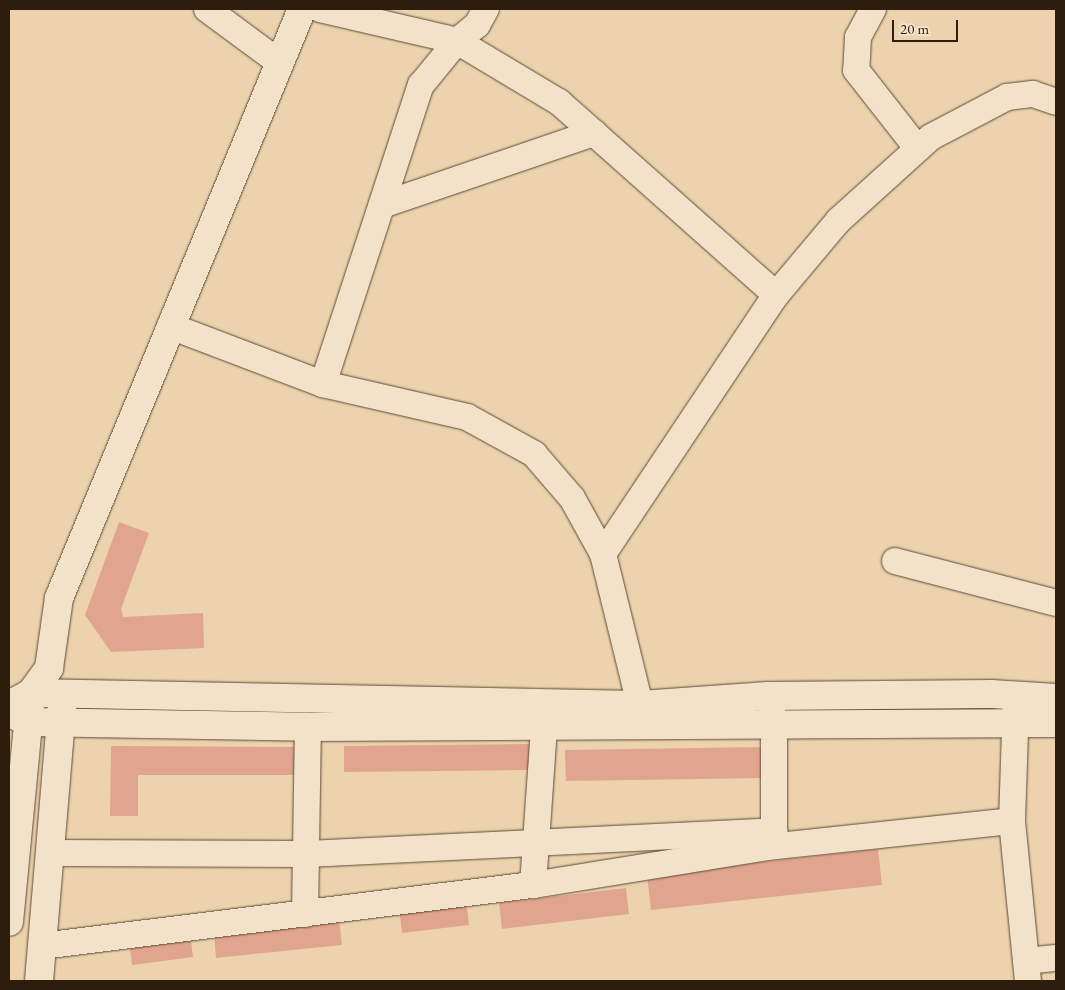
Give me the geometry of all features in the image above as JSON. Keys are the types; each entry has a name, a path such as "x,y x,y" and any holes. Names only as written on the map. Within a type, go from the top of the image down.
{"main road":[{"path":"9,922 19,708 49,668 59,598 170,326 205,250 302,9"},
{"path":"39,981 63,694 49,668"},
{"path":"19,708 63,694 640,706 768,696 1016,695 1056,698"},
{"path":"19,708 62,723 308,727 1056,723"}],"street":[{"path":"207,9 280,63"},
{"path":"320,9 457,41 559,102 776,295"},
{"path":"323,384 422,85 457,41 477,25 486,9"},
{"path":"874,9 858,37 856,70 918,149"},
{"path":"603,554 776,295 838,220 931,137 1007,97 1033,94 1055,100"},
{"path":"382,205 594,133"},
{"path":"170,326 323,384 467,417 534,454 572,498 603,554 640,706"},
{"path":"895,561 1056,603"},
{"path":"1016,695 1012,821 1027,971 1056,958"},
{"path":"768,696 774,724 771,839"},
{"path":"533,885 544,726"},
{"path":"305,914 308,727"},
{"path":"50,853 307,854 536,844 771,839 1012,821"},
{"path":"42,946 533,885 771,839"}],"building":[{"path":"119,522 149,533 121,609 123,617 203,613 204,648 111,652 85,615"},
{"path":"533,744 533,770 344,772 344,746"},
{"path":"111,746 301,747 301,775 138,775 138,816 110,816"},
{"path":"763,747 764,778 566,781 565,750"},
{"path":"878,849 882,885 651,910 647,875"},
{"path":"626,888 629,914 502,929 499,903"},
{"path":"466,899 469,925 402,933 399,907"},
{"path":"339,919 342,945 216,958 214,933"},
{"path":"190,933 193,957 132,965 129,941"}]}
